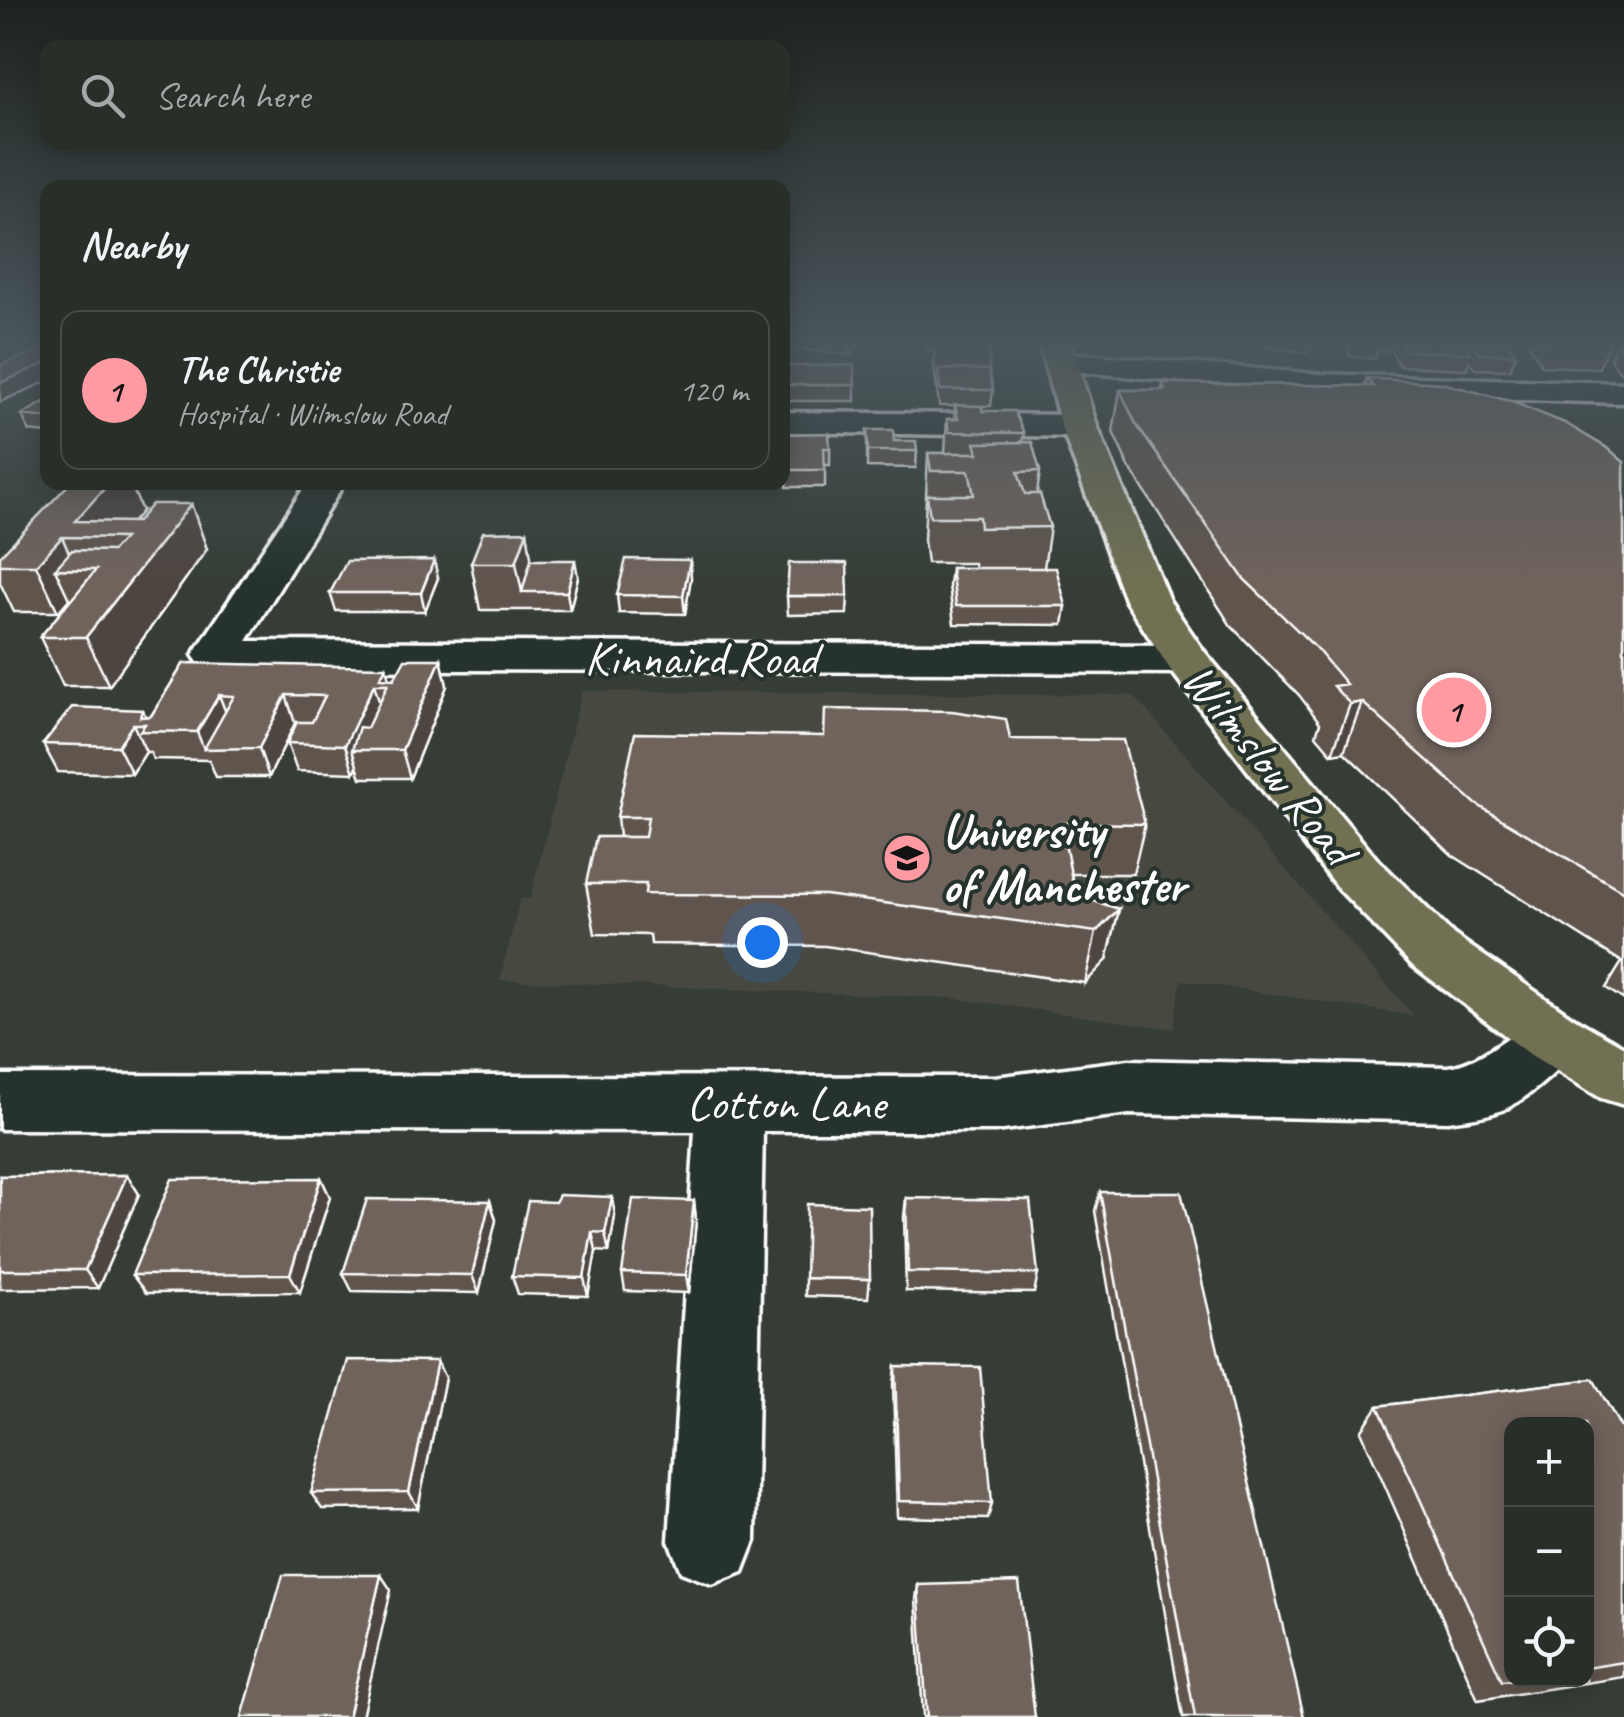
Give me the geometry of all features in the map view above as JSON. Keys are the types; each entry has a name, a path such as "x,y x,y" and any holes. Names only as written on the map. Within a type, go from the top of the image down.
{"main road":[{"name":"Wilmslow Road","path":"1078,422 1147,600 1186,659 1356,872 1433,950 1553,1037 1624,1079"}],"street":[{"path":"791,422 1079,426"},
{"name":"Kinnaird Road","path":"323,490 216,656 1186,659"},
{"name":"Cotton Lane","path":"0,1102 995,1104 1129,1087 1448,1094 1485,1089 1553,1037"},
{"path":"712,1541 730,1101"}],"shaded area":[{"name":"University of Manchester","path":"582,691 1133,695 1414,1016 1181,980 1174,1029 951,998 500,980 520,899 530,899"}],"building":[{"path":"947,422 1019,422 1024,433 949,432"},
{"path":"1563,422 1624,462 1624,892 1476,804 1362,702 1350,704 1333,686 1346,684 1315,647 1244,579 1136,424"},
{"path":"867,430 893,430 894,441 916,441 917,451 868,451"},
{"path":"829,433 830,448 824,448 825,470 790,470 790,434"},
{"path":"1032,442 1040,471 1018,472 1025,494 1040,494 1050,527 980,528 979,517 930,517 927,495 974,495 969,471 931,471 928,453 978,453 975,443"},
{"path":"63,490 103,490 75,521 137,522 152,504 191,504 86,637 40,637 96,570 55,569 72,550 112,551 124,538 62,537 36,565 0,565 0,556"},
{"path":"527,531 516,563 471,563 483,532"},
{"path":"626,559 690,560 683,596 617,595"},
{"path":"434,560 421,593 330,593 347,561"},
{"path":"531,560 575,560 567,592 522,592"},
{"path":"789,563 847,563 848,596 787,596"},
{"path":"951,568 1056,568 1066,606 956,606"},
{"path":"405,659 441,659 402,750 352,750 359,727 367,728 388,684 374,684 345,745 287,743 297,722 312,722 325,696 286,695 259,748 204,749 234,696 219,695 197,732 140,731 145,724 133,724 118,746 43,744 72,707 142,710 140,717 151,716 184,663 386,667 380,678 394,679"},
{"path":"825,709 952,711 1006,719 1010,739 1123,740 1145,824 1061,823 1075,895 1119,909 1096,932 825,895 645,894 646,884 586,884 596,837 645,837 648,817 617,817 635,733 824,736"},
{"path":"127,1175 85,1270 0,1270 0,1176"},
{"path":"321,1178 290,1274 132,1275 172,1179"},
{"path":"1100,1192 1181,1192 1304,1717 1195,1717"},
{"path":"559,1195 612,1197 605,1233 592,1232 584,1278 512,1276 528,1201 555,1202"},
{"path":"906,1198 1030,1200 1038,1274 908,1272"},
{"path":"367,1199 490,1201 472,1275 343,1273"},
{"path":"633,1199 694,1201 686,1275 622,1273"},
{"path":"807,1204 869,1206 870,1279 805,1278"},
{"path":"348,1360 437,1361 409,1492 311,1493"},
{"path":"895,1366 980,1367 992,1503 899,1501"},
{"path":"1593,1379 1624,1433 1624,1662 1594,1667 1594,1417 1504,1417 1502,1681 1378,1406"},
{"path":"283,1575 381,1575 348,1717 242,1717"},
{"path":"1019,1582 1035,1717 927,1717 918,1585"}],"place":[{"name":"The Christie","path":"1454,710"},
{"name":"University of Manchester","path":"907,858"}]}
